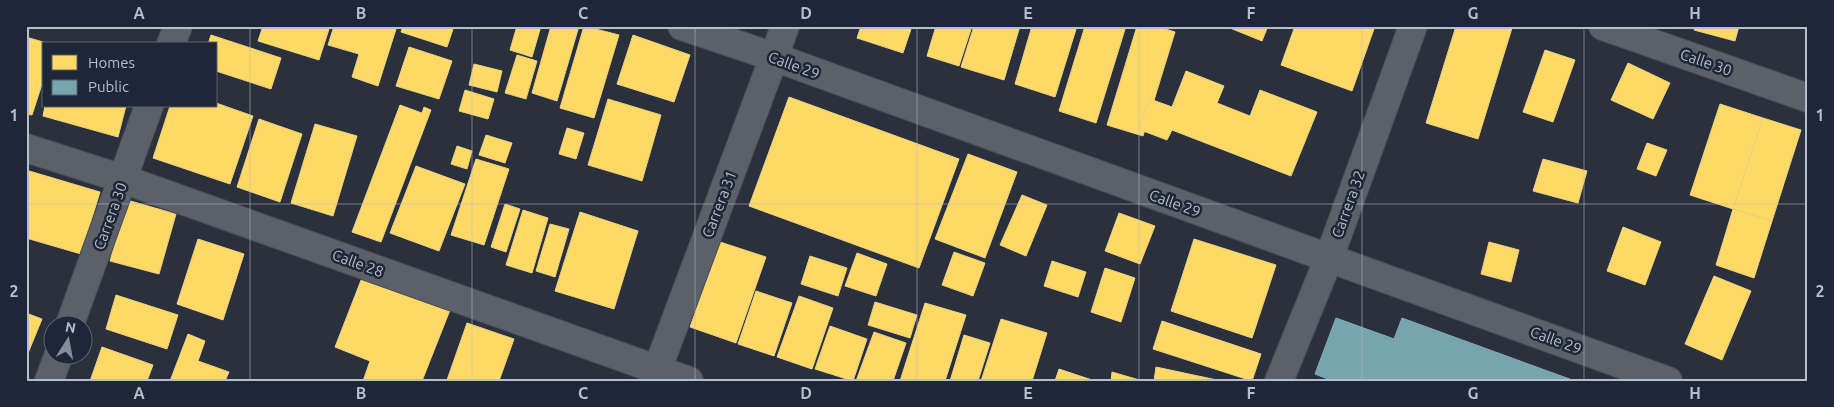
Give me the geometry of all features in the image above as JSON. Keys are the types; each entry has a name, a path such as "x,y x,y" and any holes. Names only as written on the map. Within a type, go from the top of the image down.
{"street":[{"path":"172,42 178,26"},
{"name":"Calle 29","path":"682,26 774,57 1668,381"},
{"name":"Carrera 31","path":"655,375 784,26"},
{"name":"Carrera 32","path":"1280,381 1329,258 1413,26"},
{"name":"Calle 30","path":"1604,26 1808,98"},
{"name":"Carrera 30","path":"74,314 148,108"},
{"name":"Calle 28","path":"26,148 123,179 655,375 689,381"},
{"path":"49,381 55,364"}],"building: Homes":[{"path":"263,26 330,26 319,60 258,41"},
{"path":"334,26 397,26 378,86 352,77 359,54 328,45"},
{"path":"403,26 454,26 447,47 401,32"},
{"path":"517,26 541,26 532,57 510,50"},
{"path":"551,26 579,26 557,101 532,93"},
{"path":"584,26 619,35 594,118 560,108"},
{"path":"861,26 912,26 903,53 857,38"},
{"path":"936,26 972,26 959,66 927,56"},
{"path":"974,26 1020,26 1004,80 961,67"},
{"path":"1032,26 1077,26 1055,97 1015,84"},
{"path":"1085,26 1126,26 1096,123 1059,111"},
{"path":"1137,26 1156,26 1175,32 1143,136 1107,125"},
{"path":"1225,26 1268,26 1262,41"},
{"path":"1295,26 1375,26 1352,91 1281,65"},
{"path":"1456,26 1505,26 1512,28 1478,139 1426,123"},
{"path":"1695,26 1739,26 1735,41 1694,30"},
{"path":"211,35 281,58 271,89 218,72 218,42 209,42"},
{"path":"633,35 690,55 674,102 617,84"},
{"path":"26,37 43,42 42,84 32,115 26,114"},
{"path":"409,47 452,61 439,99 396,86"},
{"path":"1545,50 1575,60 1553,122 1523,112"},
{"path":"517,55 537,61 526,99 505,93"},
{"path":"1628,63 1670,83 1653,119 1611,100"},
{"path":"474,64 502,71 497,92 469,85"},
{"path":"1186,71 1224,86 1217,103 1250,116 1260,90 1317,112 1291,176 1172,130 1167,140 1138,129 1150,99 1172,107"},
{"path":"465,90 494,99 488,119 459,111"},
{"path":"789,97 959,159 919,268 749,206"},
{"path":"608,99 661,115 642,181 588,165"},
{"path":"218,104 253,116 230,184 153,158 169,108 218,108"},
{"path":"1720,104 1763,118 1733,209 1690,195"},
{"path":"400,105 422,113 424,107 431,110 381,242 352,232"},
{"path":"45,108 125,108 118,137 43,116"},
{"path":"1763,118 1801,130 1772,221 1733,209"},
{"path":"259,119 302,134 280,202 237,187"},
{"path":"315,124 357,136 333,216 291,203"},
{"path":"567,128 584,133 576,159 559,154"},
{"path":"486,135 512,143 505,163 479,155"},
{"path":"1647,143 1667,150 1656,176 1637,169"},
{"path":"457,146 472,151 467,169 451,164"},
{"path":"968,154 1017,172 985,258 935,239"},
{"path":"476,159 509,169 484,245 451,235"},
{"path":"1543,159 1587,171 1578,203 1533,191"},
{"path":"416,166 465,184 439,251 390,233"},
{"path":"26,170 100,192 81,254 26,238"},
{"path":"1022,195 1047,205 1026,256 1000,245"},
{"path":"127,200 176,214 159,274 110,261"},
{"path":"505,204 520,209 506,252 491,247"},
{"path":"1733,209 1772,221 1754,278 1716,265"},
{"path":"523,210 548,218 532,273 506,265"},
{"path":"580,212 638,231 614,309 555,291"},
{"path":"1119,213 1155,226 1140,264 1105,251"},
{"path":"550,224 569,229 555,277 536,271"},
{"path":"1623,227 1661,242 1645,285 1607,271"},
{"path":"198,239 244,254 223,320 177,304"},
{"path":"1194,239 1276,265 1252,338 1171,311"},
{"path":"720,242 766,257 736,343 690,327"},
{"path":"1489,242 1519,250 1511,282 1481,274"},
{"path":"954,252 985,263 973,296 942,285"},
{"path":"857,253 887,264 876,296 845,286"},
{"path":"810,256 847,268 838,296 801,284"},
{"path":"1052,261 1086,272 1078,297 1044,286"},
{"path":"1105,268 1135,278 1121,322 1091,312"},
{"path":"365,270 452,305 422,381 363,381 370,361 335,347"},
{"path":"1714,276 1751,291 1722,360 1685,344"},
{"path":"756,291 792,303 774,356 738,344"},
{"path":"116,295 178,315 167,349 106,329"},
{"path":"799,296 833,308 812,369 777,357"},
{"path":"875,302 917,315 910,338 868,325"},
{"path":"925,303 966,315 945,381 900,381"},
{"path":"26,313 42,319 26,358"},
{"path":"1001,319 1047,333 1032,381 981,381"},
{"path":"1162,321 1261,354 1252,381 1153,349"},
{"path":"467,323 514,339 499,381 447,380"},
{"path":"830,326 867,339 853,381 815,369"},
{"path":"874,332 906,343 893,381 856,381"},
{"path":"188,334 205,341 198,361 229,372 225,381 170,381"},
{"path":"964,335 990,343 978,381 950,381"},
{"path":"102,347 153,365 147,381 90,381"},
{"path":"1156,367 1217,380 1154,381"},
{"path":"1059,369 1095,381 1055,381"},
{"path":"1112,372 1143,381 1111,381"}],"building: Public":[{"path":"1336,318 1394,339 1402,318 1575,381 1333,381 1315,374"}]}
